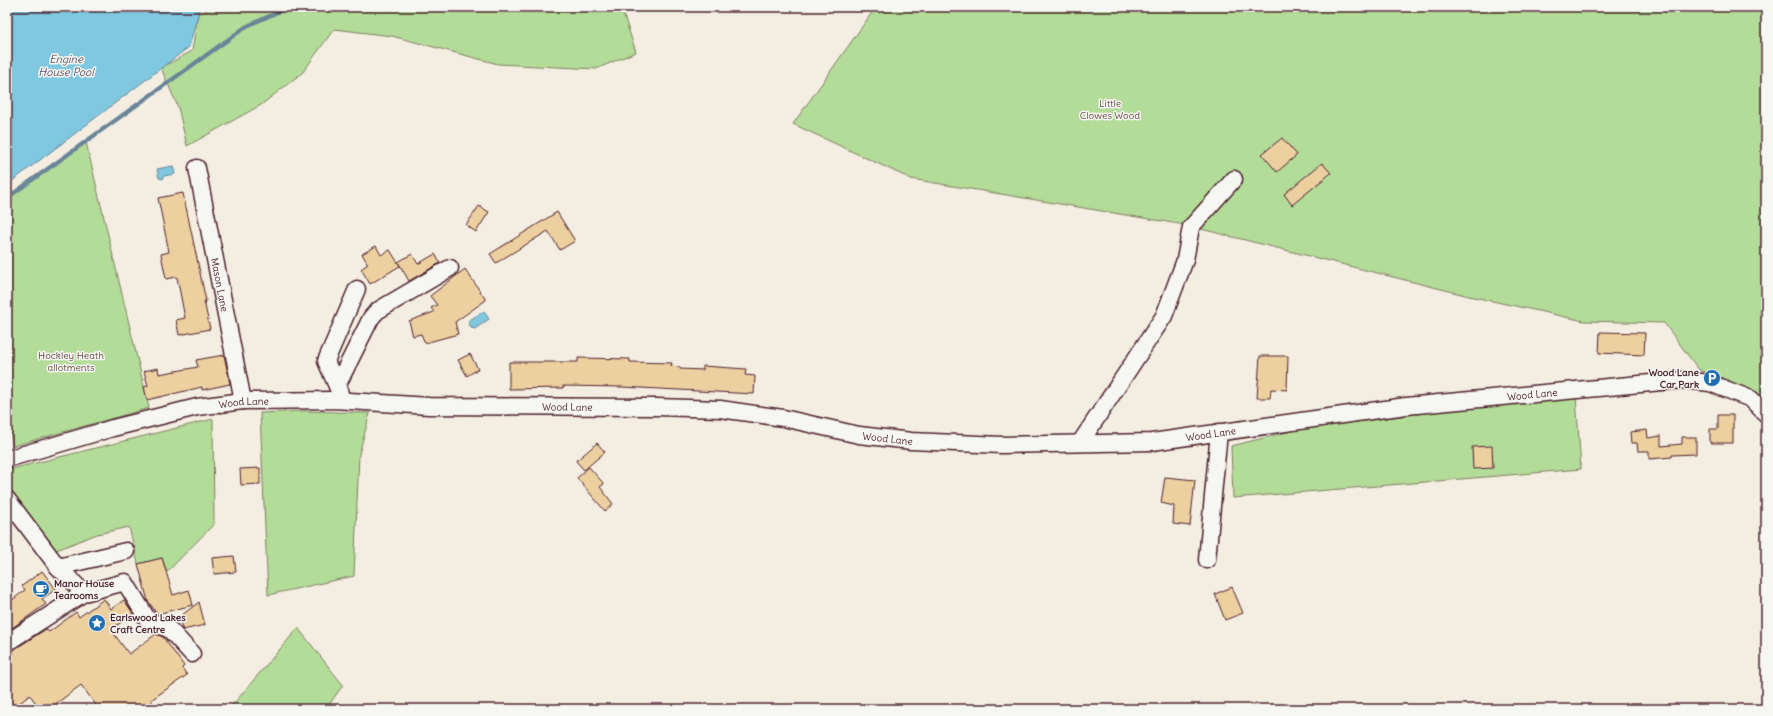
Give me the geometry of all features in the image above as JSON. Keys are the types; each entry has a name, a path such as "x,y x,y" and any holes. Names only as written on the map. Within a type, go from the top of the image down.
{"street":[{"name":"Mason Lane","path":"197,168 243,401"},
{"path":"1080,443 1164,316 1185,260 1191,227 1234,179"},
{"path":"337,386 371,318 377,311 450,268"},
{"path":"343,401 326,361 357,289"},
{"name":"Wood Lane","path":"7,459 113,428 197,407 243,401 343,401 428,406 567,408 657,407 720,409 783,418 859,435 911,441 1002,445 1152,442 1406,406 1683,380 1710,383 1751,399 1766,414"},
{"path":"1207,560 1219,432"},
{"path":"7,499 58,567 84,593"},
{"path":"58,567 126,551"},
{"path":"7,639 11,640 84,593 125,582 148,620 170,630 192,654"}],"green space":[{"path":"214,7 621,7 636,52 596,69 498,64 392,36 334,29 303,72 261,105 187,146 178,107 161,68 192,51 198,14"},
{"name":"Little Clowes Wood","path":"876,7 1766,7 1766,405 1754,392 1699,370 1664,323 1584,321 1469,296 1185,225 911,179 793,124"},
{"name":"Hockley Heath allotments","path":"86,142 149,408 13,446 7,421 7,198"},
{"path":"1576,396 1581,469 1233,498 1231,446 1296,430 1416,414"},
{"path":"304,411 370,413 359,454 354,576 268,595 260,413"},
{"path":"213,419 214,524 167,572 162,558 138,564 129,527 97,534 54,551 7,492 7,470"},
{"path":"298,628 343,685 326,709 229,709"}],"water":[{"name":"Engine House Pool","path":"7,7 200,7 189,47 7,185"},
{"path":"173,166 175,174 164,176 163,179 159,178 157,169"},
{"path":"484,311 489,319 475,329 471,328 468,321"}],"building":[{"path":"1282,138 1297,155 1277,172 1262,154"},
{"path":"1322,163 1331,173 1292,205 1284,194"},
{"path":"183,193 206,301 204,301 210,329 179,335 176,320 185,318 177,277 166,279 161,254 169,252 158,198"},
{"path":"479,206 489,212 476,232 466,225"},
{"path":"557,212 575,241 560,250 548,231 496,263 490,254"},
{"path":"376,246 381,255 390,250 400,266 370,284 361,269 368,264 362,254"},
{"path":"412,254 418,264 435,254 440,263 409,281 398,262"},
{"path":"465,269 486,300 455,322 458,334 425,343 421,334 413,336 409,321 434,312 431,308 437,305 430,296"},
{"path":"1600,332 1645,333 1644,355 1599,353"},
{"path":"470,354 478,369 467,376 458,360"},
{"path":"224,355 230,384 202,390 202,387 147,400 144,387 148,386 144,371 158,368 159,374 198,367 196,360"},
{"path":"1260,356 1288,356 1287,390 1271,389 1270,398 1257,398"},
{"path":"578,358 630,359 630,362 672,363 671,366 680,367 680,369 703,370 703,366 746,369 745,375 755,376 754,394 622,387 563,386 563,388 509,389 509,362 578,362"},
{"path":"1718,415 1733,415 1733,443 1710,443 1710,429 1718,429"},
{"path":"1647,430 1648,438 1661,436 1661,446 1682,444 1682,437 1696,437 1696,454 1672,455 1672,457 1649,459 1649,451 1638,451 1637,443 1631,443 1630,432"},
{"path":"597,443 605,452 584,470 576,461"},
{"path":"1492,446 1493,468 1473,469 1472,447"},
{"path":"589,467 604,484 600,487 613,504 605,511 577,478"},
{"path":"260,468 260,484 241,485 240,469"},
{"path":"1165,477 1195,480 1190,526 1173,524 1174,506 1161,503"},
{"path":"234,556 236,572 214,574 212,558"},
{"path":"162,558 173,595 189,590 193,605 157,614 148,601 138,564"},
{"path":"42,571 56,589 42,599 46,604 12,628 7,621 7,604 25,590 22,586"},
{"path":"1232,587 1243,613 1225,620 1215,594"},
{"path":"104,599 111,609 124,600 133,613 111,630 129,654 156,634 163,637 184,666 182,668 187,675 151,700 157,709 99,709 81,685 49,709 40,709 30,695 12,709 7,709 7,654 46,629 49,632 76,612 79,617"},
{"path":"199,602 205,625 183,630 178,618"}],"waterway":[{"path":"7,198 247,26 289,7"}],"place":[{"name":"Wood Lane Car Park","path":"1712,378"},
{"name":"Manor House Tearooms","path":"41,589"},
{"name":"Earlswood Lakes Craft Centre","path":"97,623"}]}
